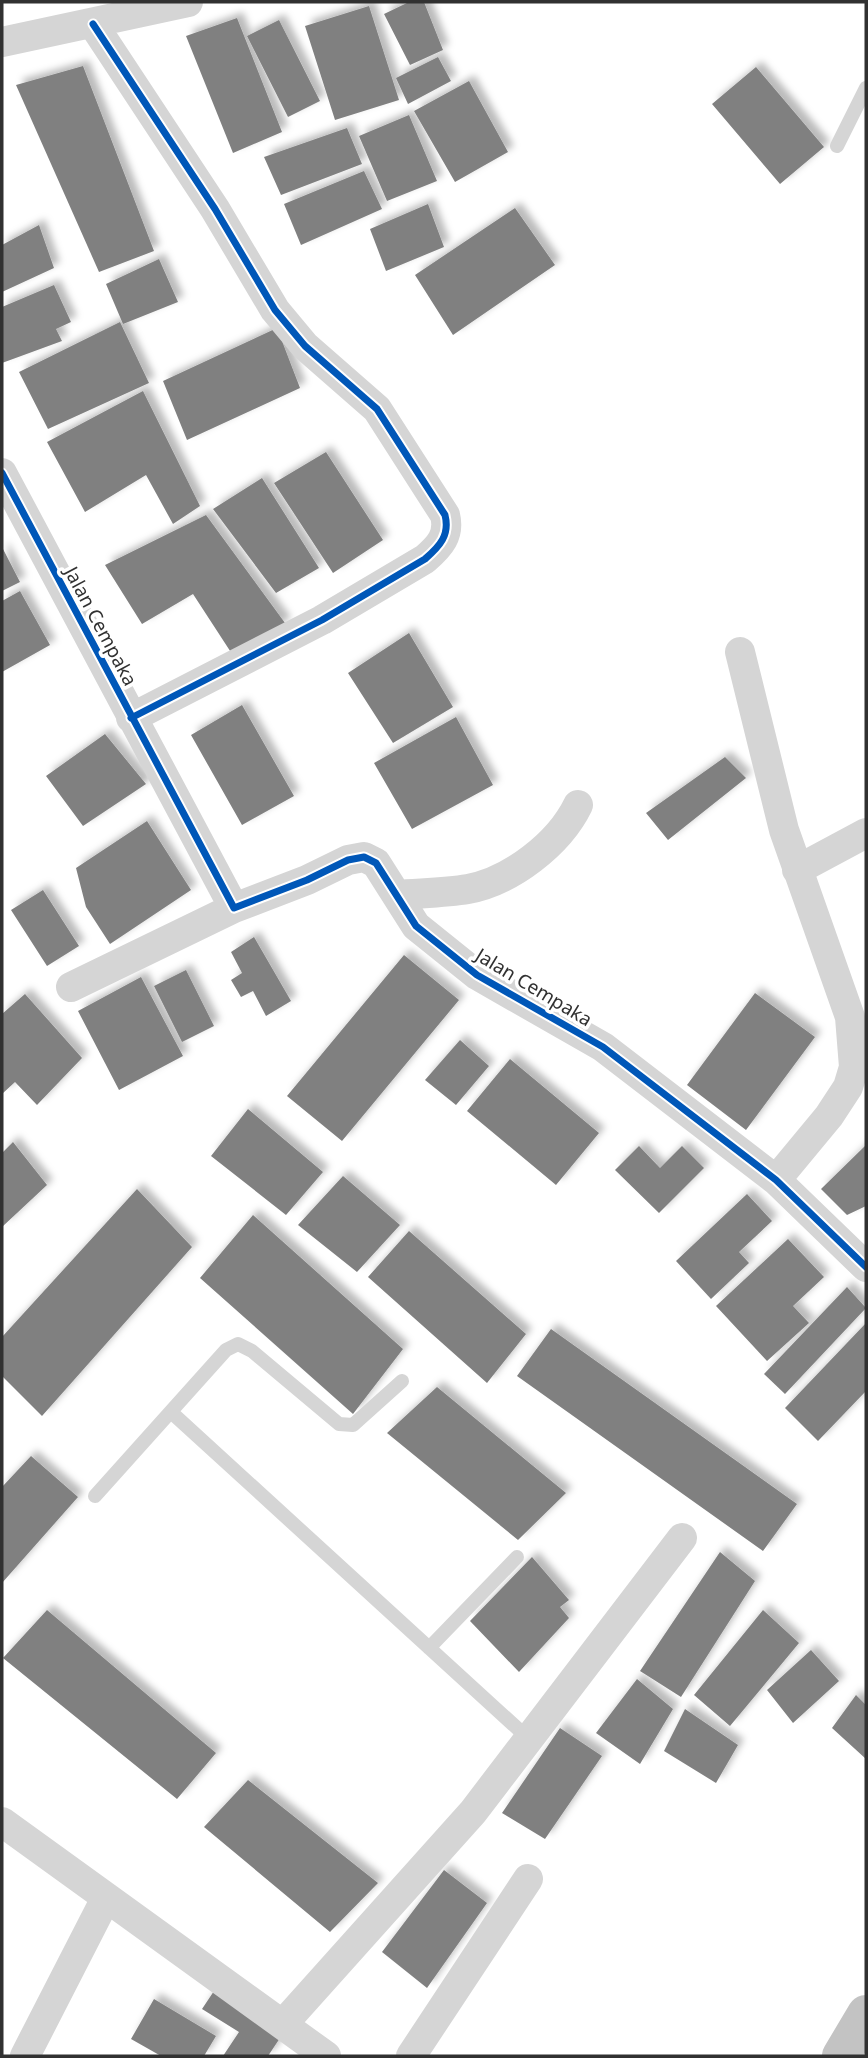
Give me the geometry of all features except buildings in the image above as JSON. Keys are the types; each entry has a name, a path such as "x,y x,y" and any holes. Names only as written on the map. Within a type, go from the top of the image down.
{"highway":[{"path":"841,2056 866,2014"}],"street":[{"path":"2,42 188,2"},
{"path":"93,24 215,209 275,310 305,346 377,409 446,514 448,526 438,547 425,559 322,620 131,718"},
{"name":"Jalan Cempaka","path":"2,473 234,908 307,880 348,860 363,858 376,863 416,926 477,975 603,1046 776,1180 866,1266"},
{"path":"740,652 784,830 850,1017 854,1067 848,1087 829,1116 776,1180"},
{"path":"397,895 470,889 508,874 550,845 571,820 578,805"},
{"path":"797,870 866,833"},
{"path":"71,987 234,908"},
{"path":"284,2024 473,1812 682,1538"},
{"path":"2,1822 327,2056"},
{"path":"411,2056 528,1878"},
{"path":"25,2056 106,1898"}],"lane":[{"path":"837,146 866,88"},
{"path":"95,1496 226,1350 238,1344 252,1351 339,1424 353,1425 364,1418 402,1381"},
{"path":"171,1412 528,1739"},
{"path":"429,1648 517,1557"}],"cycle path":[{"path":"93,24 215,209 275,310 305,346 377,409 445,515 446,522 442,540 425,559 322,620 131,718"},
{"path":"2,473 234,908 307,880 348,860 364,857 376,863 416,926 477,975 603,1047 776,1180 866,1267"}]}
